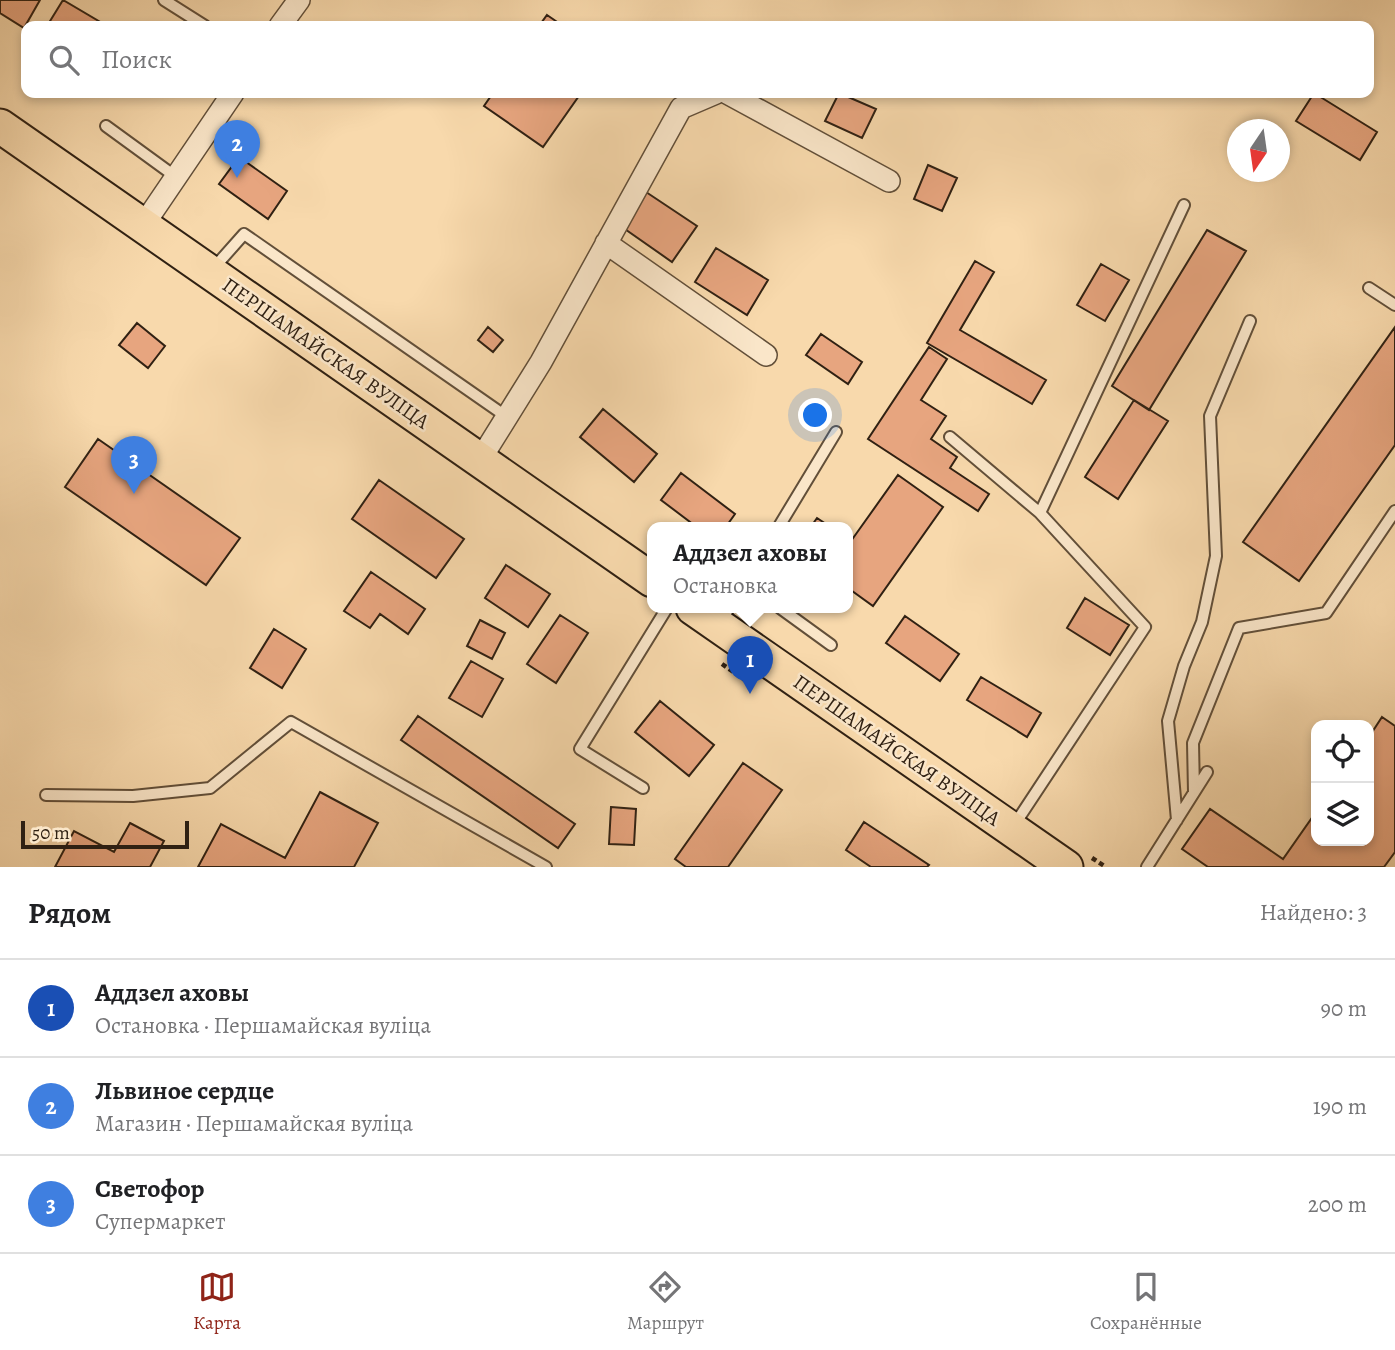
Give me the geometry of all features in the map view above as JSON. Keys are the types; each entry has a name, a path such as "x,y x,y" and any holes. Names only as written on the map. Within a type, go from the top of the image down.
{"main road":[{"name":"ПЕРШАМАЙСКАЯ ВУЛІЦА","path":"0,126 647,577"},
{"name":"ПЕРШАМАЙСКАЯ ВУЛІЦА","path":"713,614 1066,867"}],"street":[{"path":"284,21 299,0"},
{"path":"142,227 230,98"},
{"path":"480,460 541,362 681,108 704,98"},
{"path":"736,98 889,181"},
{"path":"606,243 766,355"}],"lane":[{"path":"164,0 197,21"},
{"path":"106,127 176,177"},
{"path":"1040,513 1184,205"},
{"path":"210,272 244,234 507,417"},
{"path":"1369,288 1395,305"},
{"path":"1177,820 1168,721 1184,666 1202,622 1216,556 1210,416 1250,321"},
{"path":"782,522 836,432"},
{"path":"950,437 1040,513 1145,627 1011,830"},
{"path":"1194,792 1193,743 1239,628 1326,612 1395,511"},
{"path":"643,788 580,749 664,613"},
{"path":"787,613 831,645"},
{"path":"46,795 132,796 210,788 291,722 546,867"},
{"path":"1147,867 1207,772"}],"building":[{"path":"0,0 40,0 28,21 21,21 21,26 0,13"},
{"path":"63,0 99,21 50,21"},
{"path":"547,15 556,21 543,21"},
{"path":"490,98 577,98 543,147 484,106"},
{"path":"836,98 851,98 876,109 862,138 825,121"},
{"path":"1311,98 1322,98 1377,132 1360,160 1296,121"},
{"path":"239,157 287,191 268,219 219,184"},
{"path":"928,165 957,178 942,211 914,199"},
{"path":"646,192 697,226 672,262 622,227"},
{"path":"1207,230 1246,251 1149,410 1112,386"},
{"path":"716,248 768,280 747,315 695,282"},
{"path":"975,261 994,272 960,330 1046,380 1032,404 927,343"},
{"path":"1101,264 1129,280 1105,321 1077,305"},
{"path":"137,323 165,346 148,368 119,345"},
{"path":"488,327 503,340 493,352 478,340"},
{"path":"1395,327 1395,445 1299,581 1243,542"},
{"path":"821,334 862,362 848,384 806,355"},
{"path":"929,347 947,359 921,400 946,416 931,439 957,457 950,468 989,494 978,511 868,439"},
{"path":"1134,400 1168,421 1118,499 1085,477"},
{"path":"603,409 657,454 634,482 580,437"},
{"path":"98,439 240,538 206,585 65,487"},
{"path":"681,473 735,514 729,522 690,522 661,500"},
{"path":"898,475 943,507 873,606 853,592 853,538"},
{"path":"379,480 464,539 436,578 352,519"},
{"path":"506,565 550,594 528,627 485,598"},
{"path":"371,572 425,609 408,634 380,614 370,628 344,611"},
{"path":"1085,598 1129,625 1110,655 1067,628"},
{"path":"560,615 588,633 556,683 527,664"},
{"path":"905,616 959,654 940,681 886,643"},
{"path":"480,620 505,633 492,659 467,646"},
{"path":"274,629 306,649 282,688 250,668"},
{"path":"471,661 503,679 482,717 449,698"},
{"path":"981,677 1041,713 1027,737 967,700"},
{"path":"660,701 714,745 689,776 635,732"},
{"path":"418,716 575,824 558,848 401,740"},
{"path":"1382,717 1395,726 1395,852 1384,867 1208,867 1182,849 1210,809 1283,859 1311,819 1311,846 1374,846 1374,729"},
{"path":"743,763 782,790 728,867 686,867 675,859"},
{"path":"320,792 378,823 354,867 198,867 221,824 285,858"},
{"path":"611,807 636,809 634,845 609,844"},
{"path":"864,822 929,865 871,867 846,850"},
{"path":"130,823 164,841 150,867 55,867 74,831 114,852"}],"place":[{"name":"Львиное сердце","path":"237,178"},
{"name":"Светофор","path":"134,494"},
{"name":"Аддзел аховы","path":"750,694"}]}
